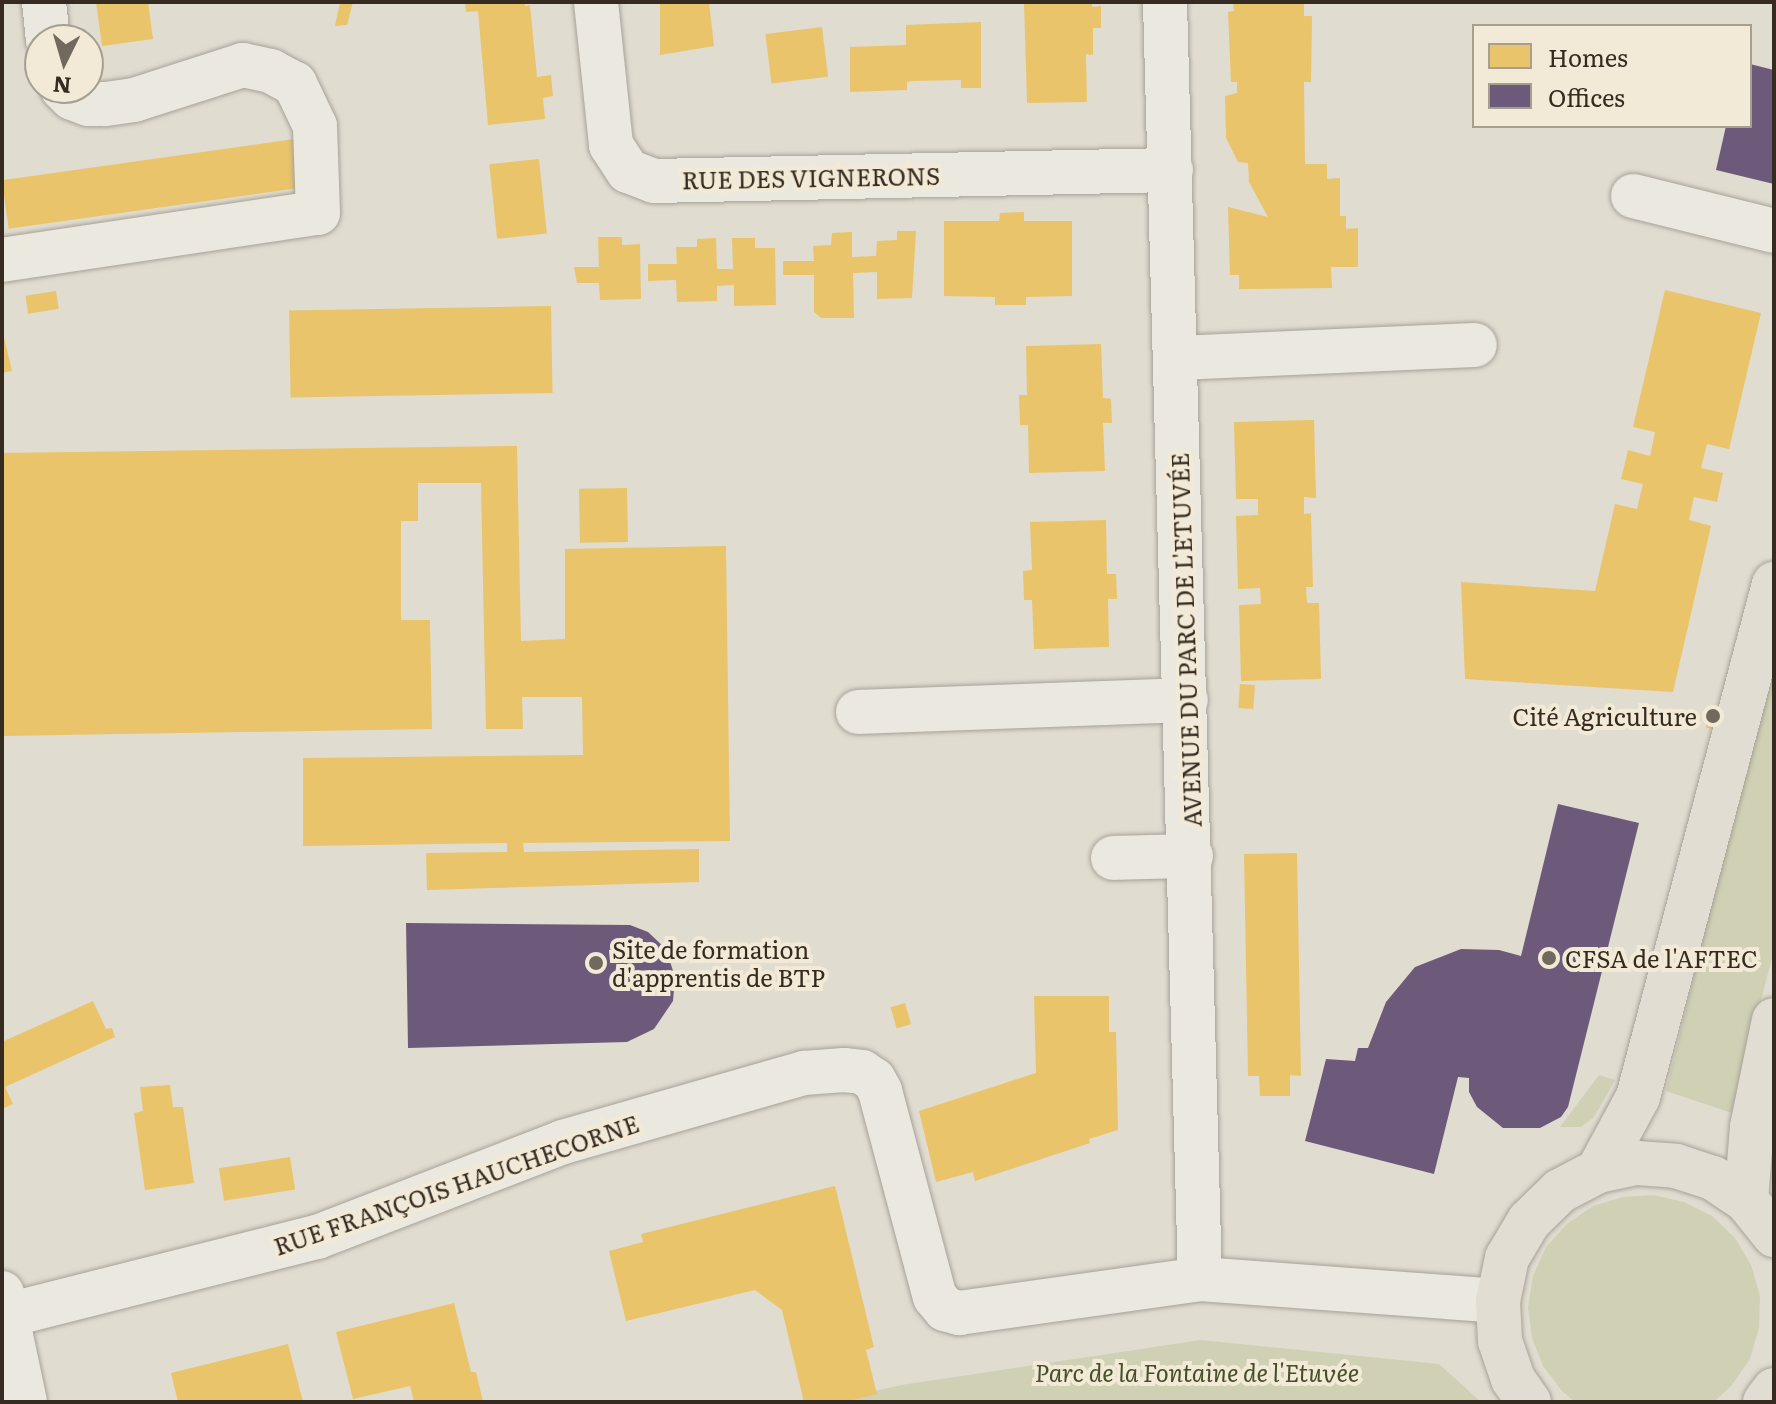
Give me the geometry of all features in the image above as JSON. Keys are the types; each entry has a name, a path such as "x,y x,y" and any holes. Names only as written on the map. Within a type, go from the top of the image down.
{"main road":[{"path":"1598,1171 1638,1097 1774,584"},
{"path":"1746,1200 1752,1127 1774,1020"},
{"path":"1529,1402 1513,1379 1500,1341 1498,1301 1507,1258 1529,1221 1560,1191 1598,1171 1637,1163 1676,1166 1713,1178 1746,1200 1774,1235"},
{"path":"1765,1402 1774,1390"}],"street":[{"path":"44,2 46,24"},
{"name":"RUE DES VIGNERONS","path":"596,2 611,145 628,171 654,181 1171,170"},
{"name":"AVENUE DU PARC DE L'ETUVÉE","path":"1165,2 1191,856 1200,1279"},
{"path":"2,260 318,213 315,126 295,84 271,71 243,65 134,100 104,104"},
{"path":"1633,196 1774,231"},
{"path":"1177,358 1475,345"},
{"path":"858,712 1186,700"},
{"path":"1113,858 1191,856"},
{"name":"RUE FRANÇOIS HAUCHECORNE","path":"5,1304 317,1237 563,1142 804,1073 844,1070 862,1072 874,1080 880,1091 935,1297 945,1309 959,1313 1200,1279 1498,1301"},
{"path":"5,1304 25,1402"}],"green space":[{"path":"1774,648 1774,950 1732,1113 1666,1091"},
{"path":"1599,1075 1615,1080 1594,1117 1581,1127 1560,1127"},
{"path":"1654,1195 1684,1202 1712,1216 1735,1238 1751,1265 1760,1296 1759,1328 1750,1359 1732,1385 1714,1402 1575,1402 1562,1391 1543,1366 1532,1338 1528,1307 1533,1276 1546,1247 1567,1224 1593,1206 1623,1197"},
{"name":"Parc de la Fontaine de l'Etuvée","path":"1201,1340 1439,1364 1481,1402 829,1402 901,1385"}],"building: Homes":[{"path":"96,2 148,2 153,39 104,46 104,24 99,24"},
{"path":"340,2 353,2 347,25 335,26"},
{"path":"465,2 525,2 525,6 530,5 537,77 551,75 553,96 543,98 545,119 488,125 478,11 466,12"},
{"path":"660,2 709,2 714,46 660,55"},
{"path":"1024,2 1092,2 1092,7 1101,6 1101,28 1093,28 1093,55 1086,54 1087,102 1027,103"},
{"path":"1233,2 1304,2 1304,16 1312,16 1311,82 1304,82 1305,164 1327,164 1327,179 1340,178 1340,216 1346,216 1346,229 1358,228 1358,267 1331,267 1332,288 1239,289 1239,275 1230,275 1228,207 1268,217 1249,182 1248,163 1238,162 1226,138 1225,96 1237,93 1237,82 1231,82 1228,12 1234,11"},
{"path":"981,22 981,88 961,88 961,80 914,81 907,82 907,90 850,92 850,47 906,45 906,25"},
{"path":"822,27 828,77 772,84 765,34"},
{"path":"295,139 302,188 9,229 2,180"},
{"path":"539,159 547,234 497,239 489,164"},
{"path":"1024,212 1024,221 1072,221 1072,296 1026,297 1026,305 995,305 995,297 944,296 944,221 999,221 1000,213"},
{"path":"897,231 916,231 912,298 877,299 877,272 853,273 854,318 821,318 814,312 814,275 783,275 783,261 814,261 813,246 831,245 832,233 852,232 852,257 876,256 877,241 897,240"},
{"path":"598,237 622,237 622,245 640,244 641,299 600,300 599,283 577,283 574,267 599,267"},
{"path":"716,238 717,269 733,269 732,238 755,238 755,248 775,248 776,305 734,306 734,285 717,286 717,301 677,302 676,280 648,281 648,264 677,264 676,247 697,247 697,239"},
{"path":"1665,290 1761,313 1729,449 1707,444 1701,468 1723,473 1717,502 1694,497 1689,520 1711,526 1673,692 1465,679 1461,582 1595,591 1615,504 1637,509 1643,484 1621,479 1628,450 1650,456 1655,432 1633,427"},
{"path":"56,291 59,309 28,314 25,296"},
{"path":"551,306 553,393 291,398 289,311"},
{"path":"2,329 12,371 2,373"},
{"path":"1101,344 1103,398 1111,399 1112,423 1103,423 1105,471 1029,473 1028,425 1020,425 1019,395 1027,395 1026,346"},
{"path":"1314,420 1316,498 1304,497 1304,514 1311,513 1313,587 1306,587 1307,603 1319,603 1321,679 1241,681 1239,605 1261,604 1260,588 1238,589 1236,516 1258,515 1258,499 1236,499 1234,422"},
{"path":"517,446 521,641 565,639 565,549 726,546 730,841 523,843 524,852 699,849 699,882 427,890 426,853 507,852 507,843 303,846 303,758 583,755 582,697 522,697 523,729 486,729 481,483 418,483 418,521 401,521 401,620 430,620 432,729 2,736 2,453"},
{"path":"627,488 628,542 580,543 579,489"},
{"path":"1106,520 1107,574 1116,574 1117,599 1108,599 1109,647 1034,649 1032,600 1024,600 1023,571 1032,570 1030,522"},
{"path":"1240,684 1255,685 1253,709 1238,708"},
{"path":"1711,706 1719,708 1713,729 1706,727"},
{"path":"1297,853 1301,1076 1290,1075 1290,1096 1260,1096 1259,1076 1248,1076 1244,854"},
{"path":"1034,996 1109,996 1109,1032 1116,1032 1118,1130 1089,1139 1090,1143 975,1181 973,1172 936,1182 919,1111 1036,1073"},
{"path":"93,1001 106,1029 112,1028 115,1037 5,1087 13,1104 2,1109 2,1042"},
{"path":"905,1003 911,1024 897,1028 891,1007"},
{"path":"170,1085 173,1107 183,1107 194,1183 145,1190 134,1113 143,1111 140,1087"},
{"path":"290,1157 295,1190 224,1201 219,1168"},
{"path":"835,1186 874,1347 866,1350 877,1394 844,1402 804,1402 782,1310 755,1290 626,1321 609,1251 643,1242 641,1234"},
{"path":"454,1303 471,1372 476,1372 483,1402 414,1402 410,1386 353,1399 336,1332"},
{"path":"288,1344 303,1402 178,1402 171,1373"}],"building: Offices":[{"path":"1752,64 1774,70 1774,184 1716,170 1726,128 1752,128"},
{"path":"1558,804 1639,823 1568,1107 1561,1117 1540,1128 1503,1128 1477,1107 1469,1092 1469,1078 1458,1077 1434,1174 1305,1141 1326,1059 1355,1061 1358,1048 1368,1048 1386,1002 1415,967 1461,949 1499,950 1521,956"},
{"path":"406,923 630,925 648,932 666,949 675,977 673,1001 654,1029 627,1042 408,1048"}],"place":[{"name":"Cité Agriculture","path":"1713,716"},
{"name":"CFSA de l'AFTEC","path":"1549,958"},
{"name":"Site de formation d'apprentis de BTP","path":"596,963"}]}
